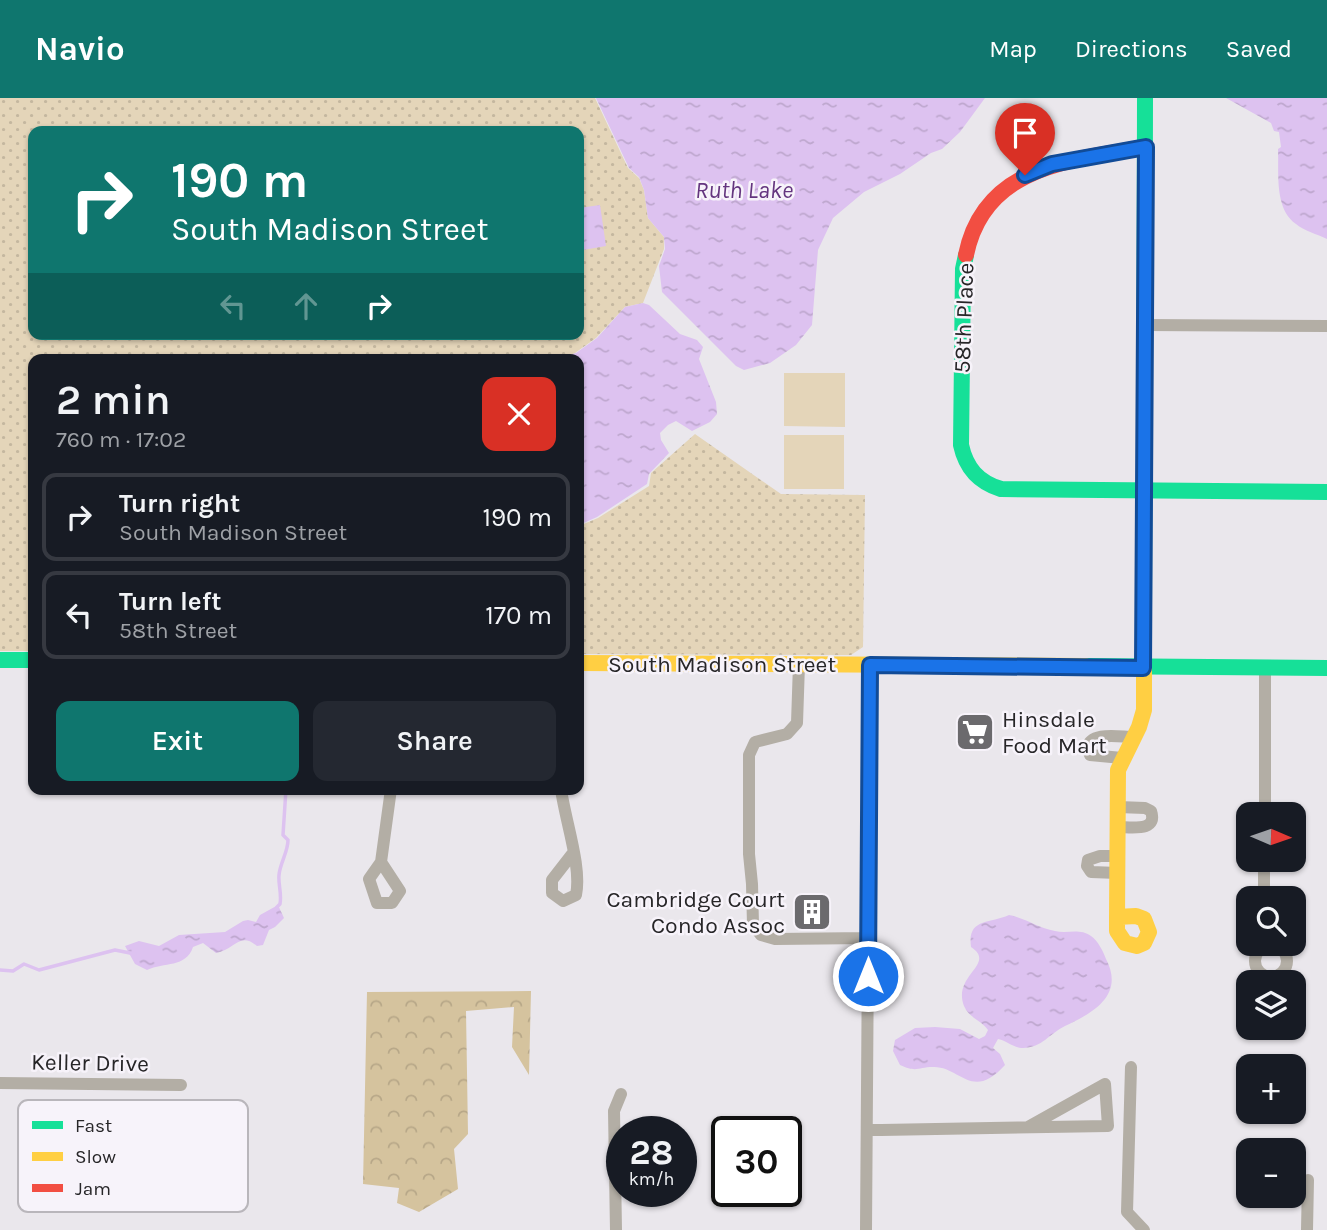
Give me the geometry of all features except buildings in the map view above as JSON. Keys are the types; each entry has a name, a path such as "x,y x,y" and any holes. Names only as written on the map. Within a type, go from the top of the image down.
{"street":[{"path":"1117,916 1118,769 1143,710 1145,98"},
{"name":"58th Place","path":"1146,147 1052,164 1025,175 999,193 979,220 967,246 962,280 963,455 974,476 1001,489 1327,492"},
{"path":"1145,325 1327,326"},
{"path":"0,660 28,660"},
{"name":"South Madison Street","path":"584,663 1327,668"},
{"path":"799,664 797,723 788,734 755,742 749,755 749,854 753,925 761,935 775,939 868,938"},
{"path":"866,1230 870,665"},
{"path":"1265,668 1265,802"},
{"path":"1122,758 1090,755 1088,742 1100,737 1133,737"},
{"path":"381,862 390,795"},
{"path":"562,795 573,853"},
{"path":"1118,807 1145,808 1151,811 1153,818 1151,824 1146,827 1118,827"},
{"path":"1131,1067 1127,1212 1144,1230"},
{"name":"Keller Drive","path":"0,1083 181,1084"},
{"path":"867,1130 1108,1126 1105,1083 1028,1127"},
{"path":"616,1230 614,1111 621,1094"},
{"path":"1307,1230 1308,1180"}],"shaded area":[{"path":"0,98 595,98 628,168 639,178 644,190 648,218 664,237 664,249 643,303 625,307 596,338 573,354 28,354 28,651 0,651"},
{"path":"784,373 845,373 845,427 784,426"},
{"path":"695,434 781,494 865,495 863,647 851,655 584,654 584,524 649,486 651,473"},
{"path":"784,435 844,435 844,489 784,489"}],"green space":[{"path":"531,991 529,1075 512,1047 514,1007 466,1011 468,1134 454,1149 458,1189 419,1212 397,1203 399,1188 363,1184 367,992"}],"water":[{"name":"Ruth Lake","path":"596,98 985,98 960,132 942,149 864,192 833,218 818,250 812,325 796,345 770,363 744,370 736,366 662,292 659,266 665,249 664,237 648,218 639,177 629,168"},
{"path":"1226,98 1327,98 1327,239 1299,226 1284,209 1278,179 1278,149 1281,147 1279,132 1274,131 1271,123"},
{"path":"600,205 606,246 584,250 584,207"},
{"path":"643,303 649,305 680,334 697,340 703,347 699,359 716,402 717,414 710,422 692,431 676,421 668,425 660,433 669,453 649,474 647,484 584,523 584,354 573,354 597,338 625,307"},
{"path":"278,905 284,918 269,930 263,945 257,946 246,940 216,953 203,943 193,947 190,954 180,961 147,970 135,964 125,946 139,941 159,946 179,935 225,932 243,921 256,922 260,915"},
{"path":"1009,915 1049,930 1082,932 1094,938 1111,972 1109,993 1095,1009 1035,1046 1019,1048 998,1039 993,1048 1000,1054 1005,1065 984,1081 975,1082 942,1068 914,1069 900,1065 893,1051 895,1040 915,1028 960,1029 979,1039 985,1036 988,1030 966,1010 962,995 979,959 978,953 971,947 972,931 981,924"}],"waterway":[{"path":"277,907 280,904 280,871 288,840 283,835 286,795"},
{"path":"0,970 13,971 24,964 39,970 115,950 135,954"}],"traffic: fast":[{"path":"1144,610 1145,98"},
{"path":"966,255 963,269 961,445 966,461 974,473 986,482 1001,489 1327,492"},
{"path":"0,660 28,660"},
{"path":"1085,666 1327,668"}],"traffic: slow":[{"path":"1117,917 1136,916 1144,919 1149,932 1144,943 1137,946 1125,943 1117,931 1117,918 1118,770 1139,727 1144,710 1144,610"},
{"path":"584,663 1085,666"}],"traffic: jam":[{"path":"966,255 976,225 991,202 1011,185 1035,172 1061,163 1146,147"}],"place":[{"name":"Hinsdale Food Mart","path":"975,732"},
{"name":"Cambridge Court Condo Assoc","path":"812,912"}],"route":[{"path":"868,976 870,665 1143,668 1146,147 1052,164 1025,175"}]}
